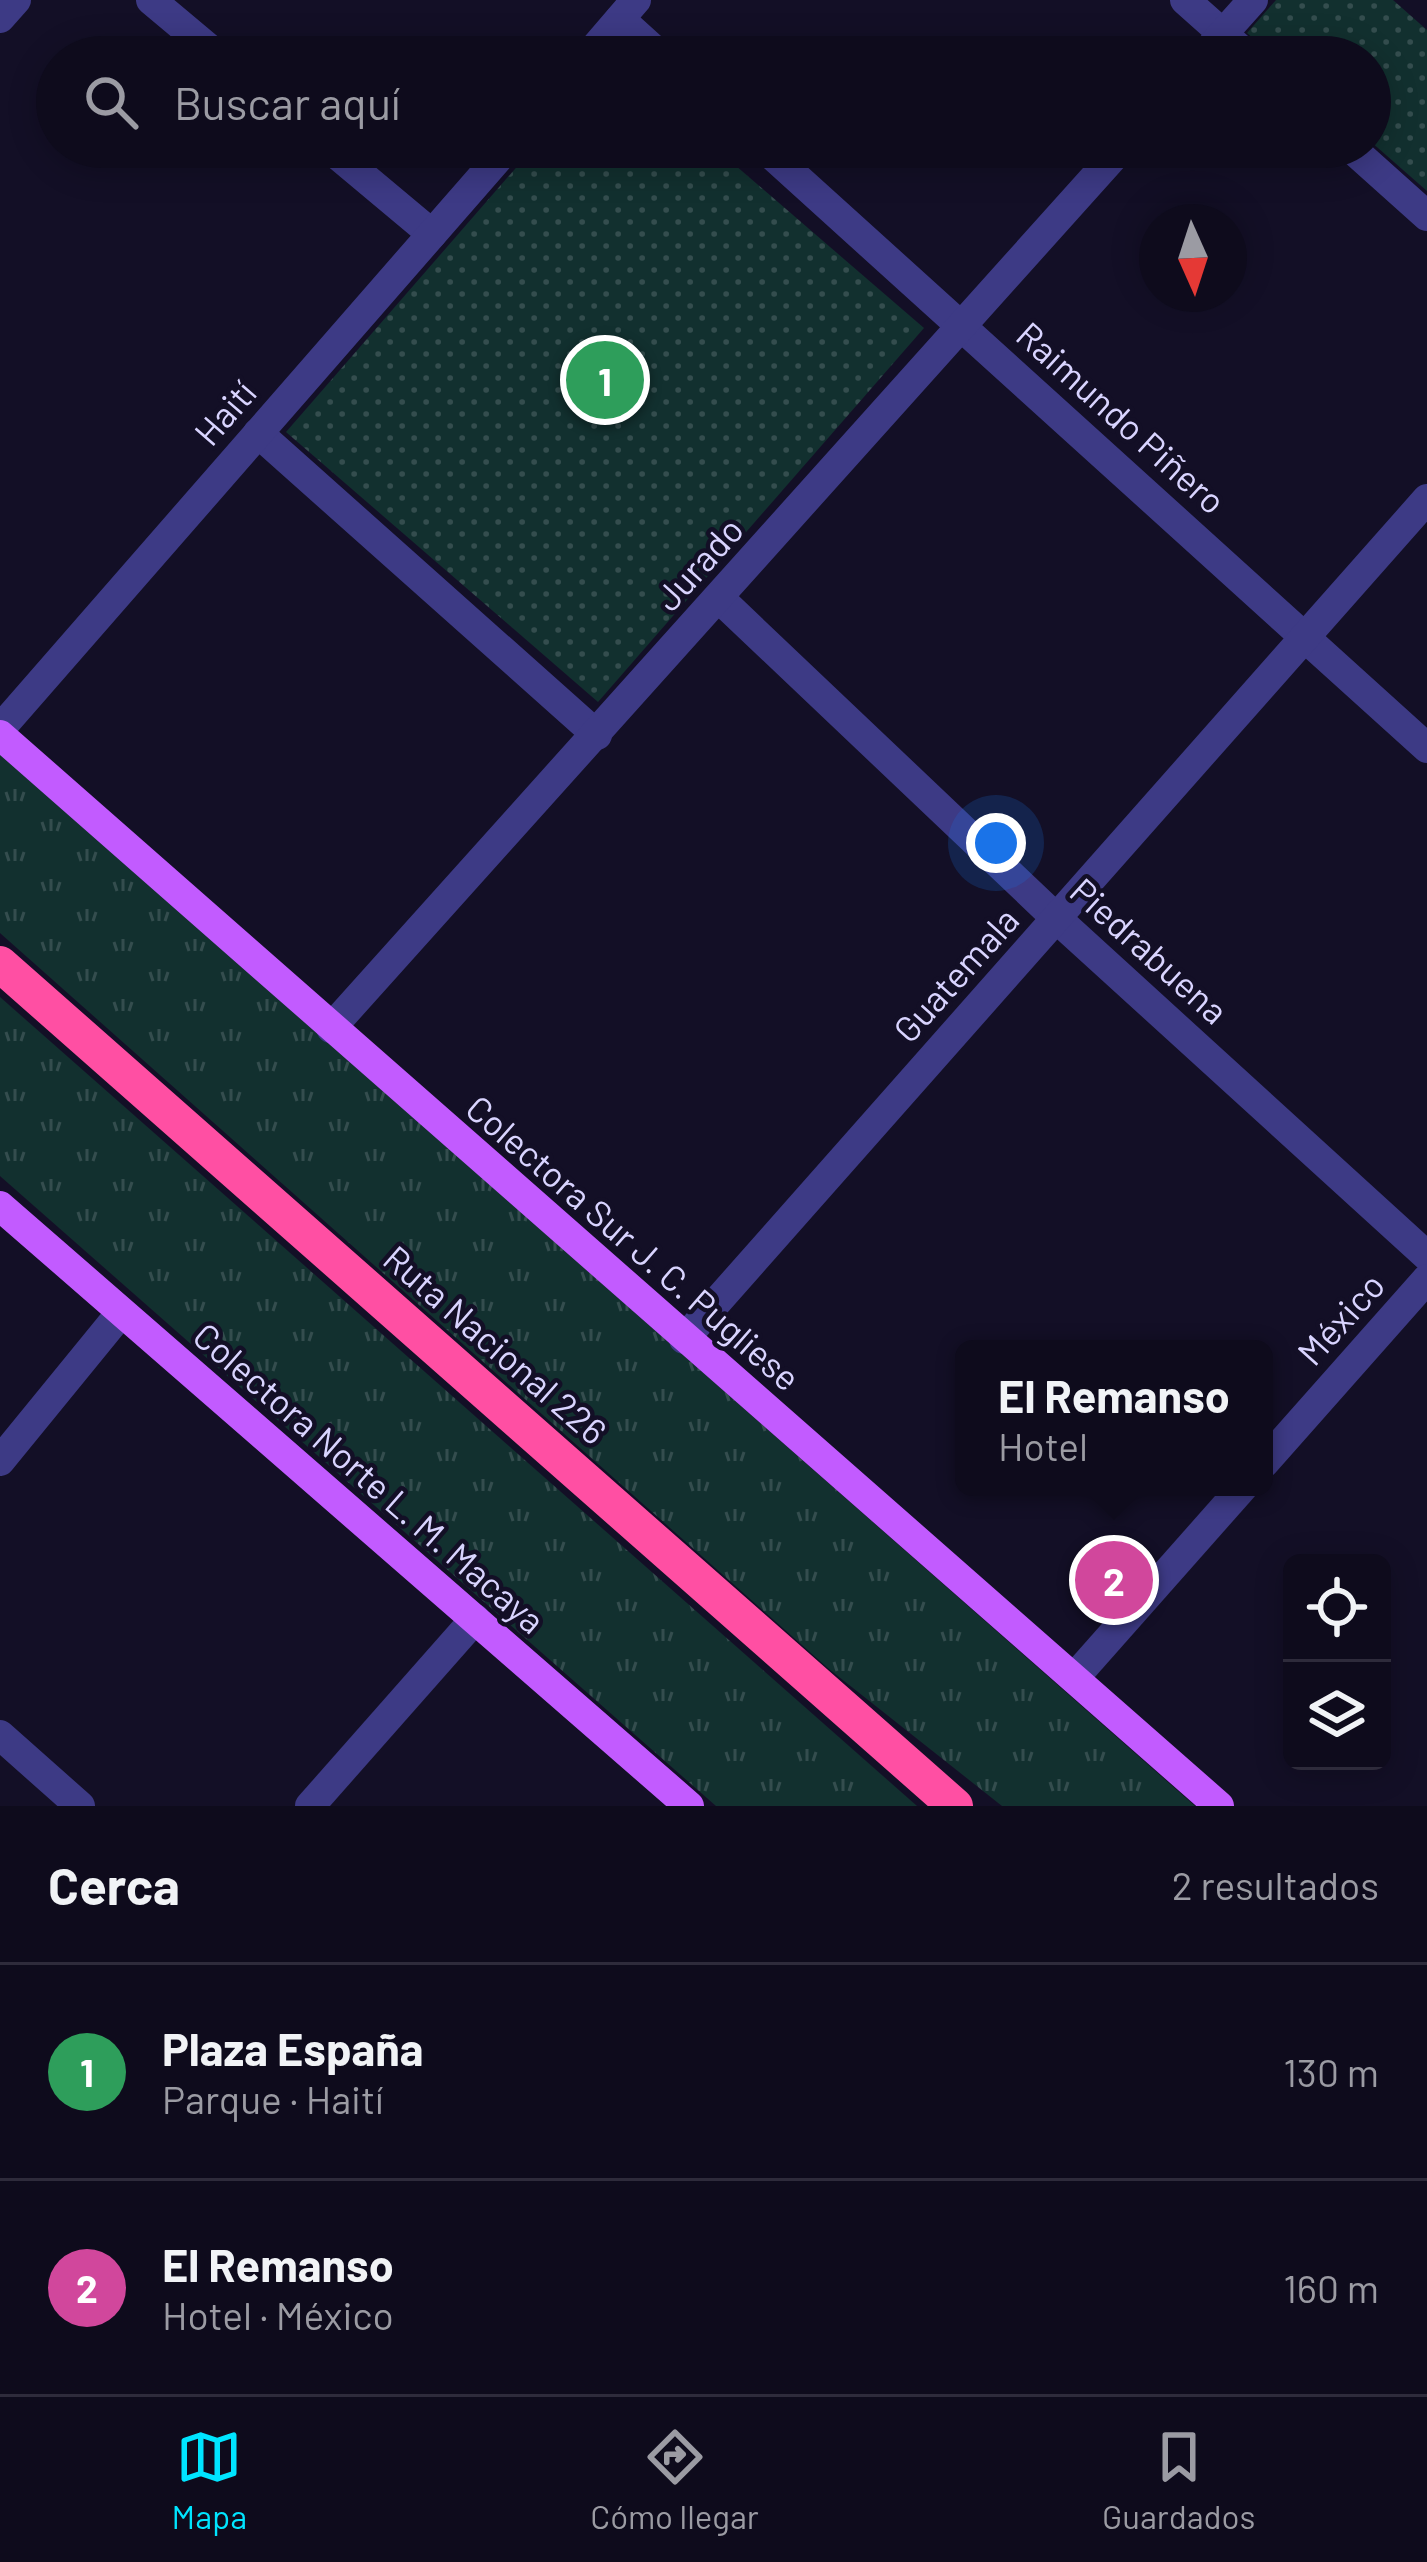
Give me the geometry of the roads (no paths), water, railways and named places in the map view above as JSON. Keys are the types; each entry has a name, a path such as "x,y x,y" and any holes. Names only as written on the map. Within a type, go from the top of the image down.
{"highway":[{"name":"Ruta Nacional 226","path":"0,964 951,1800"}],"main road":[{"name":"Colectora Sur J. C. Pugliese","path":"0,732 1219,1806"},
{"name":"Colectora Norte L. M. Macaya","path":"0,1206 689,1806"}],"street":[{"path":"0,18 16,0"},
{"path":"151,0 195,36"},
{"path":"1185,0 1207,36"},
{"path":"1220,36 1253,0"},
{"path":"604,36 628,9 647,36"},
{"path":"353,168 432,234"},
{"name":"Haití","path":"0,732 490,168"},
{"name":"Raimundo Piñero","path":"786,168 1427,748"},
{"name":"Jurado","path":"331,1028 1103,168"},
{"path":"1373,168 1427,216"},
{"path":"258,433 597,735"},
{"name":"Guatemala","path":"684,1339 1427,499"},
{"name":"Piedrabuena","path":"719,598 1057,918 1427,1256"},
{"name":"México","path":"1273,1453 1427,1279"},
{"path":"0,1461 120,1314"},
{"path":"1074,1678 1235,1496"},
{"path":"310,1806 475,1619"},
{"path":"0,1735 80,1806"}],"place":[{"name":"Plaza España","path":"605,380"},
{"name":"El Remanso","path":"1114,1580"}]}
